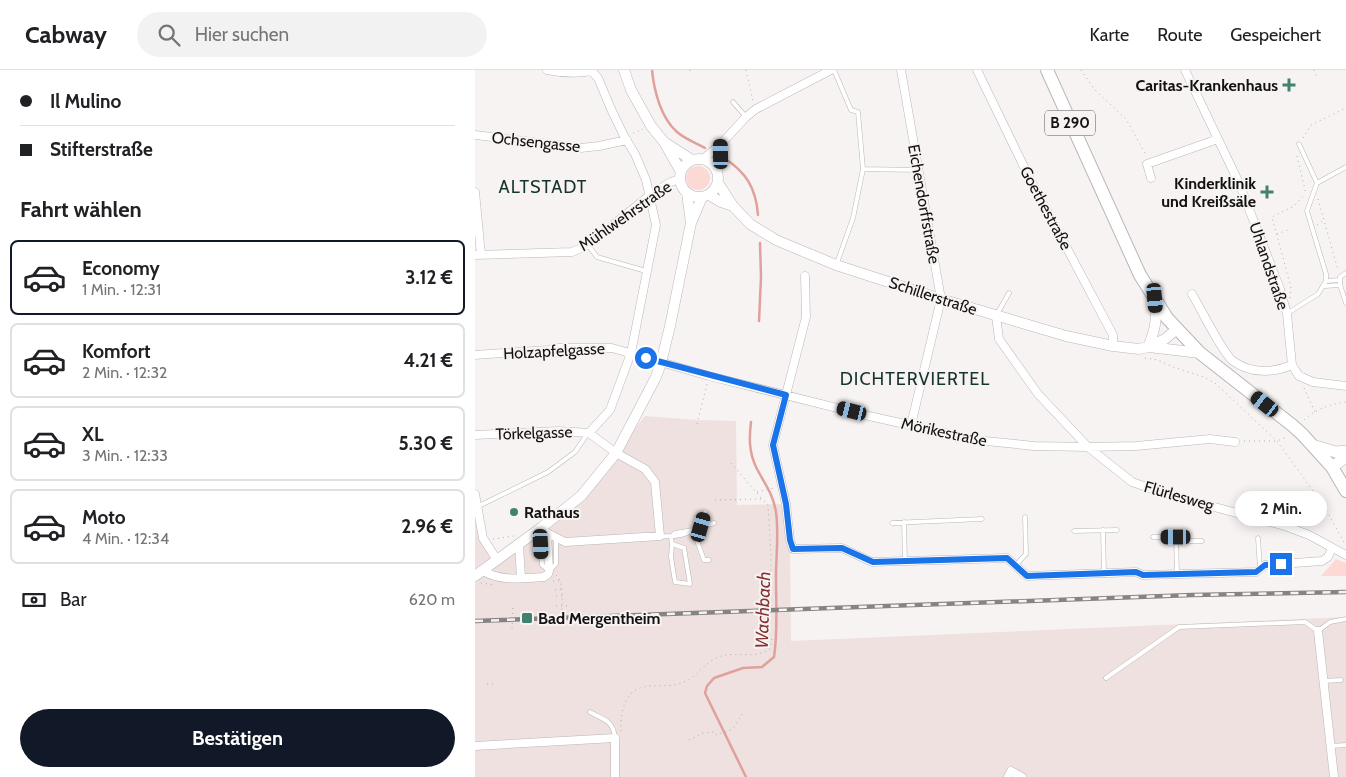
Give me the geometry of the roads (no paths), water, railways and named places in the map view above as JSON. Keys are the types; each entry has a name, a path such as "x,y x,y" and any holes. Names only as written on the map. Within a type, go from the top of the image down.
{"main road":[{"name":"B 290","path":"1047,70 1137,267 1167,318 1200,352 1312,445 1332,467 1346,490"},
{"path":"1312,445 1336,452 1346,451"},
{"path":"1332,467 1346,457"}],"street":[{"path":"547,70 562,73 578,73 592,70 598,78 646,180 656,225 631,353 610,410 589,433"},
{"path":"624,70 631,90 651,126 664,142 680,175 681,184 687,194 691,223"},
{"path":"680,175 687,163 698,160 721,144 756,109 821,72 832,70"},
{"name":"Eichendorffstraße","path":"901,70 941,299 911,425"},
{"name":"Goethestraße","path":"977,70 1027,175 1113,335 1113,346"},
{"name":"Uhlandstraße","path":"1185,70 1239,183 1280,289 1287,314 1293,365"},
{"name":"Ochsengasse","path":"475,135 581,148 627,140"},
{"path":"1151,178 1147,164 1218,139"},
{"path":"664,142 698,160 708,161 716,169"},
{"path":"479,573 519,544 545,530 581,496 616,453 656,377 661,363 674,310 691,223 705,196 718,184 716,169 721,154 721,144"},
{"name":"Mühlwehrstraße","path":"475,192 478,213 478,255 572,252 588,245 650,195 680,175"},
{"name":"Schillerstraße","path":"718,184 733,206 750,224 776,240 836,265 996,316 1066,336 1113,346 1200,352"},
{"path":"687,194 705,196"},
{"name":"Schillerstraße","path":"705,196 733,206"},
{"path":"805,276 805,317 773,445 793,549 842,548 873,562 1007,558 1027,576 1136,572 1143,575 1256,572 1265,565 1322,561 1328,557 1332,548"},
{"path":"1192,294 1231,361 1246,368 1266,372 1293,365 1299,376 1313,382 1346,386"},
{"path":"1143,348 1155,332 1157,317 1155,298"},
{"name":"Flürlesweg","path":"996,316 999,338 1038,394 1088,447 1132,482 1170,495 1285,526 1309,535 1346,555"},
{"path":"1143,348 1165,339 1177,329"},
{"name":"Holzapfelgasse","path":"475,355 559,348 612,348 661,363"},
{"name":"Mörikestraße","path":"661,363 976,440 1034,446 1088,447 1136,446 1210,439 1235,442"},
{"name":"Törkelgasse","path":"475,435 559,431 589,433 616,453 645,469 655,482 660,536"},
{"path":"475,494 483,538 497,560"},
{"path":"545,530 565,542 660,536"},
{"path":"479,573 505,579 544,577 549,571 545,530"},
{"path":"519,544 521,578"},
{"path":"1318,631 1334,777"},
{"path":"475,746 618,738 615,777"},
{"path":"1009,774 1023,777"}],"lane":[{"path":"832,70 851,110 858,112 863,169 853,218 836,265"},
{"path":"733,102 746,117"},
{"path":"1299,144 1317,182"},
{"path":"1287,314 1318,294 1326,284 1327,274 1307,211 1317,182 1346,167"},
{"path":"863,169 919,170"},
{"path":"588,245 597,258 646,271"},
{"path":"1346,273 1340,277 1346,303"},
{"path":"1326,284 1340,283"},
{"path":"996,316 1009,293"},
{"path":"477,507 524,481 548,472 575,452 589,433"},
{"path":"701,527 705,512"},
{"path":"1015,566 1026,554 1025,517"},
{"path":"892,523 982,519"},
{"path":"660,536 671,537 689,534 693,530 713,522"},
{"path":"904,522 905,561"},
{"path":"693,530 701,555 704,560 709,560"},
{"path":"1103,530 1104,573"},
{"path":"1075,531 1117,530"},
{"path":"671,537 671,556 675,582 690,584 684,548 672,544"},
{"path":"1153,537 1176,537 1186,541 1202,541"},
{"path":"1176,537 1177,574"},
{"path":"549,571 556,564 556,538"},
{"path":"1258,538 1260,569"},
{"path":"1105,678 1179,627 1305,622 1318,631 1330,622 1346,619"},
{"path":"1323,681 1341,680"},
{"path":"590,712 609,722 618,738"},
{"path":"1331,746 1346,745"}],"waterway":[{"name":"Wachbach","path":"652,70 657,95 663,112 671,126 687,139 705,148"},
{"name":"Wachbach","path":"724,158 732,163 749,182 755,197 758,215"},
{"name":"Wachbach","path":"759,321 760,243"},
{"name":"Wachbach","path":"746,777 705,693 707,686 714,678 743,668 762,667 774,657 777,520 773,499 752,456 751,422"}],"railway":[{"path":"475,621 1192,595 1346,592"}],"place":[{"name":"Caritas-Krankenhaus","path":"1289,85"},
{"name":"Kinderklinik und Kreißsäle","path":"1267,192"},
{"name":"Rathaus","path":"514,512"},
{"name":"Bad Mergentheim","path":"527,618"}],"district":[{"name":"ALTSTADT","path":"543,187"},
{"name":"DICHTERVIERTEL","path":"915,379"}]}
